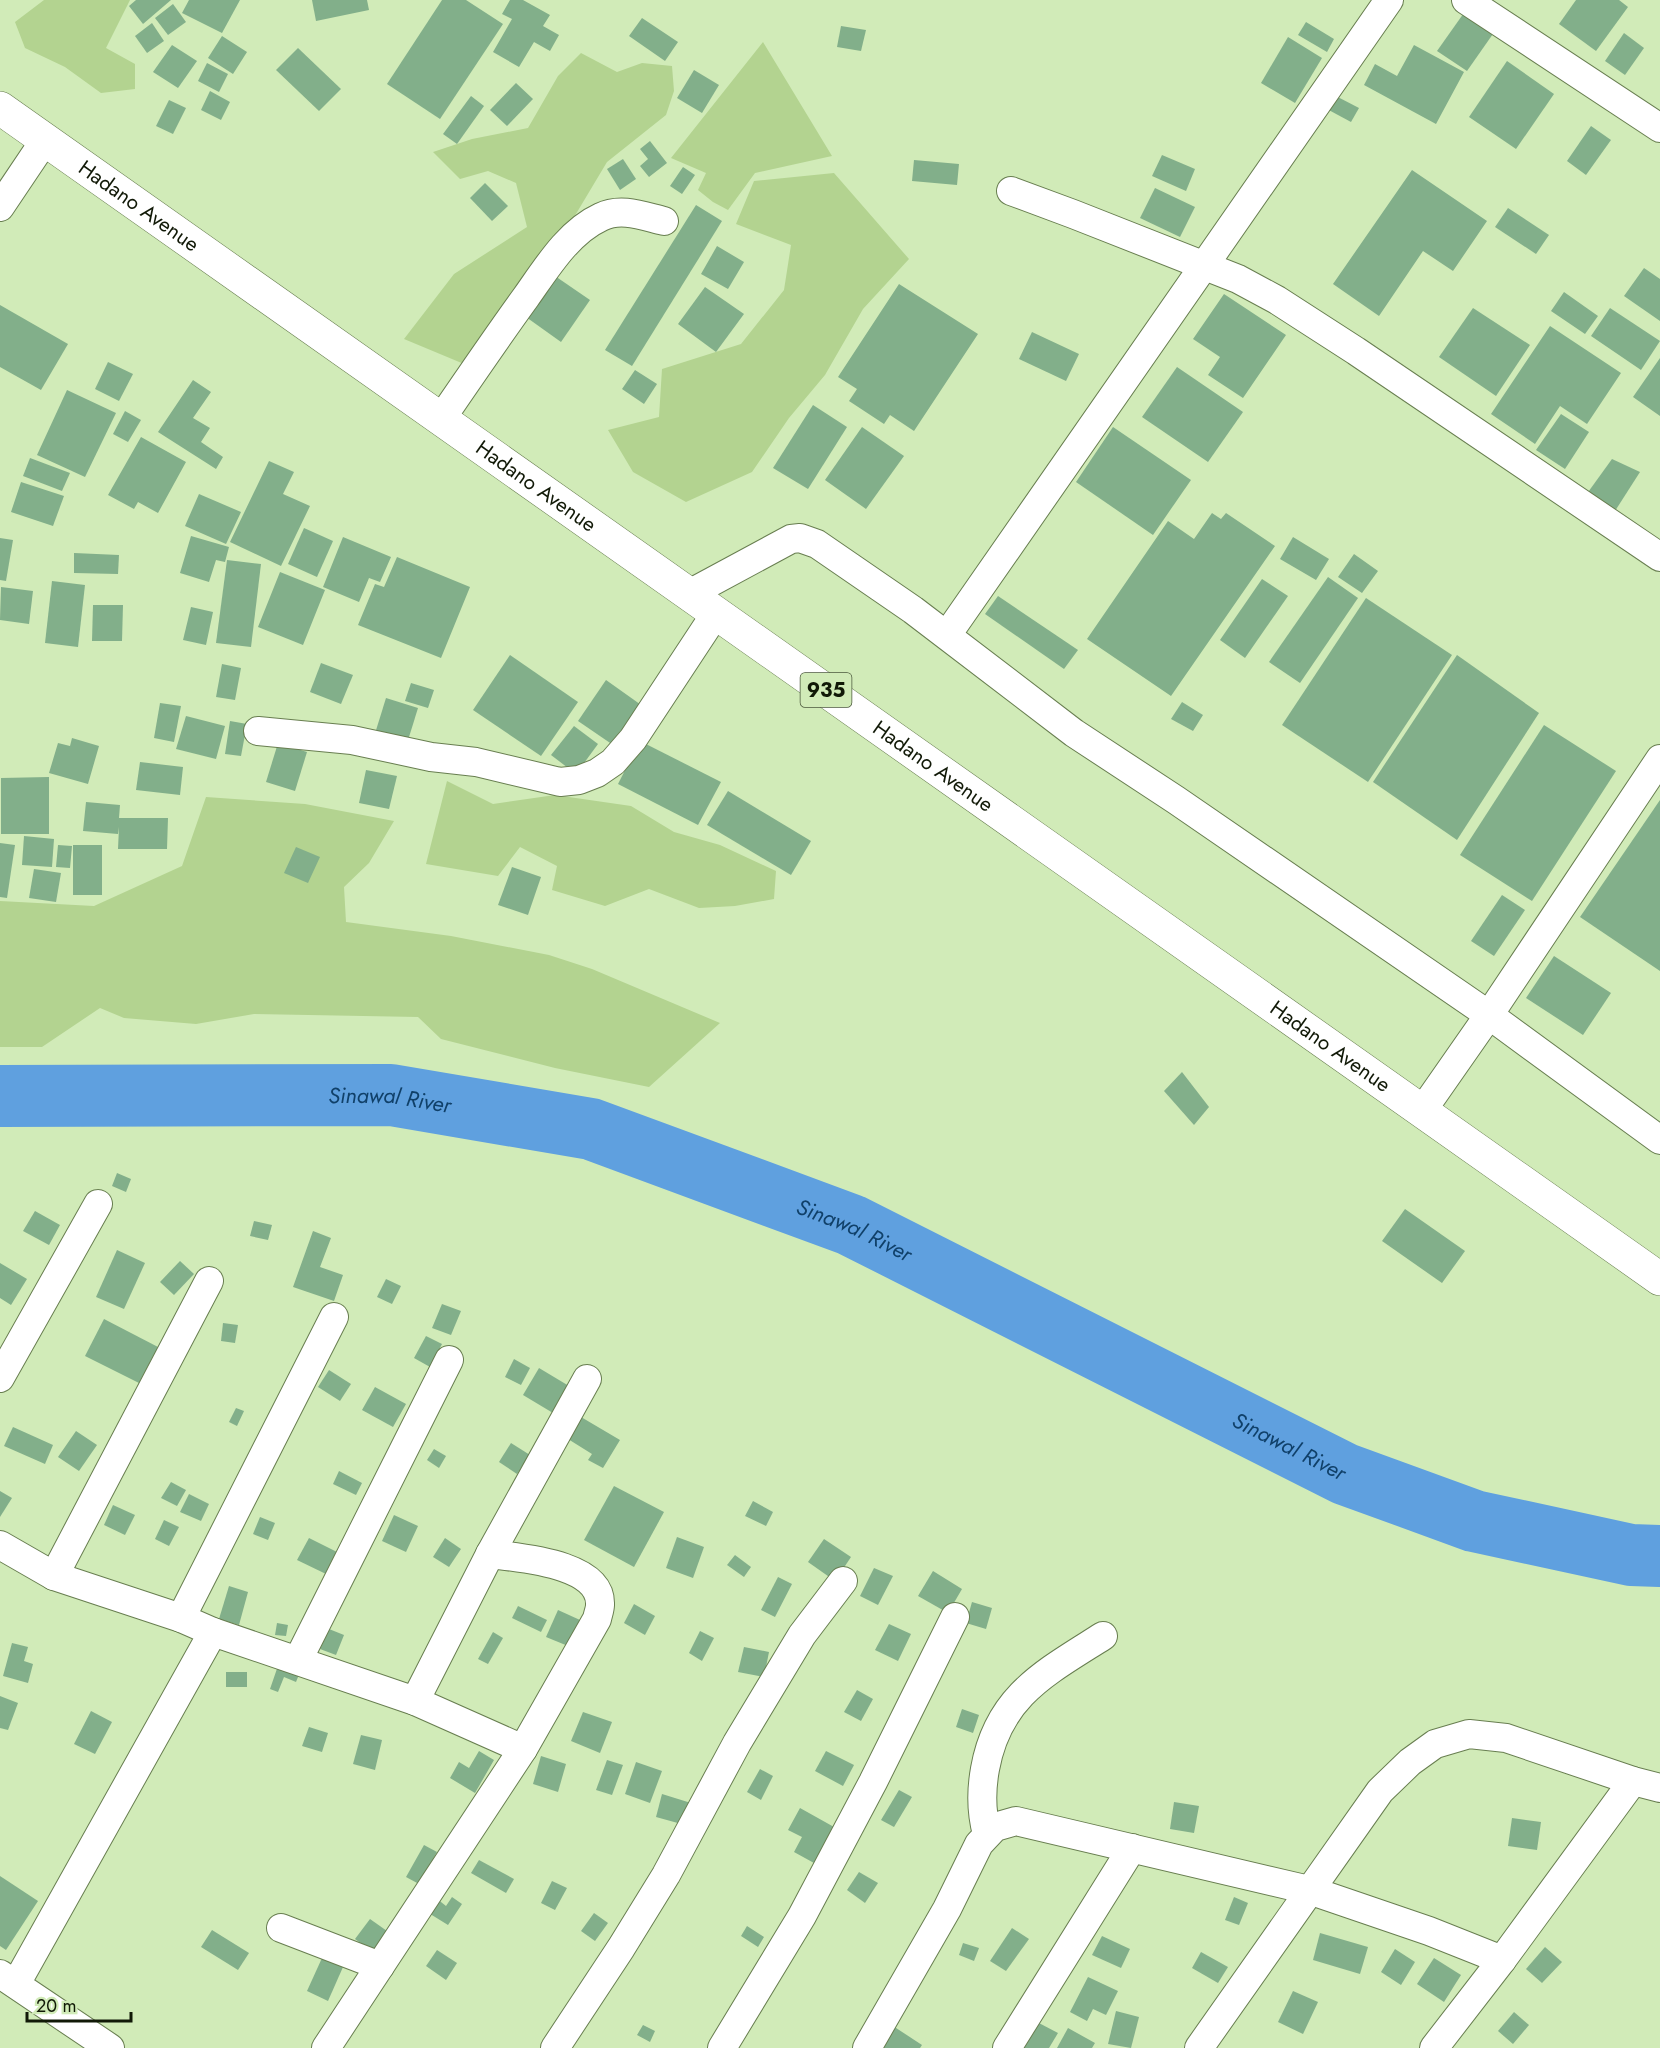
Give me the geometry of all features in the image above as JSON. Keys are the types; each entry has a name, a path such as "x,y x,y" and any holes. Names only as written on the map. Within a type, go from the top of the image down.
{"main road":[{"name":"Hadano Avenue","path":"0,108 1656,1276"}],"street":[{"path":"947,635 1389,0"},
{"path":"1466,0 1656,115"},
{"path":"0,207 45,140"},
{"path":"1011,191 1238,279 1287,306 1660,557"},
{"path":"441,419 553,260 586,225 602,216 615,213 633,213 664,221"},
{"path":"689,594 790,539 800,538 817,544 947,635 1074,733 1490,1015 1660,1140"},
{"path":"258,731 352,740 431,757 476,762 560,782 579,780 597,773 613,762 633,740 716,613"},
{"path":"1422,1111 1490,1015 1660,759"},
{"path":"0,1378 98,1204"},
{"path":"54,1576 210,1281"},
{"path":"181,1618 334,1317"},
{"path":"298,1660 449,1360"},
{"path":"415,1701 490,1554 587,1379"},
{"path":"0,1545 54,1576 181,1618 213,1632 415,1701 523,1749"},
{"path":"326,2048 523,1749 597,1618 600,1605 598,1593 590,1582 575,1572 551,1563 490,1554"},
{"path":"555,2048 666,1875 737,1743 802,1635 843,1581"},
{"path":"722,2048 802,1916 873,1782 955,1617"},
{"path":"110,2048 8,1979 213,1632"},
{"path":"987,1834 983,1819 983,1777 993,1736 1006,1711 1021,1694 1054,1668 1103,1636"},
{"path":"1199,2048 1380,1791 1410,1762 1435,1744 1469,1734 1506,1738 1660,1788"},
{"path":"1434,2048 1502,1960 1633,1781"},
{"path":"867,2048 987,1834 994,1827 1016,1821 1309,1890 1502,1960"},
{"path":"1007,2048 1132,1848"},
{"path":"281,1928 380,1966"}],"green space":[{"path":"44,0 130,0 106,48 135,64 135,89 101,93 65,67 25,48 15,22"},
{"path":"763,42 832,156 755,173 728,210 698,190 706,173 671,158"},
{"path":"581,53 617,72 642,63 672,66 674,91 666,115 607,162 564,234 464,364 404,339 454,274 527,227 516,183 488,171 460,179 433,152 472,139 528,128 558,76"},
{"path":"834,173 909,259 863,309 825,375 789,418 752,472 686,502 633,472 608,430 659,417 662,369 741,344 784,290 791,245 736,224 754,181"},
{"path":"447,781 493,804 555,795 631,806 674,832 720,845 776,871 774,899 735,906 699,908 649,889 605,906 552,890 557,866 520,847 498,876 426,864"},
{"path":"206,797 305,804 394,821 369,863 344,887 346,922 451,936 549,955 592,969 720,1023 649,1087 555,1068 441,1039 418,1017 254,1014 196,1024 124,1018 100,1008 42,1047 0,1047 0,901 94,906 182,866"}],"building":[{"path":"136,0 171,0 143,24 129,6"},
{"path":"189,0 240,0 222,33 182,13"},
{"path":"312,0 367,0 369,10 316,21"},
{"path":"442,0 466,0 503,24 440,119 387,84"},
{"path":"510,0 523,0 550,15 543,26 559,35 550,51 534,42 519,67 493,52 512,19 502,14"},
{"path":"1576,0 1619,0 1628,7 1596,51 1559,24"},
{"path":"173,4 186,22 168,35 155,18"},
{"path":"1466,10 1495,31 1467,71 1437,51"},
{"path":"642,18 678,42 665,61 629,36"},
{"path":"1306,22 1334,39 1327,52 1298,35"},
{"path":"152,23 164,41 147,53 135,36"},
{"path":"841,26 866,30 861,51 837,47"},
{"path":"1624,33 1644,48 1625,75 1605,61"},
{"path":"222,36 247,52 233,74 208,58"},
{"path":"1288,37 1322,58 1295,103 1261,83"},
{"path":"172,45 197,61 178,88 153,72"},
{"path":"1414,45 1464,72 1436,124 1364,85 1375,64 1397,76"},
{"path":"298,48 341,89 319,111 276,70"},
{"path":"1507,61 1554,94 1516,149 1469,117"},
{"path":"207,63 228,74 219,92 198,81"},
{"path":"694,70 719,85 702,113 677,98"},
{"path":"516,83 533,99 507,126 490,110"},
{"path":"210,91 230,102 221,120 201,110"},
{"path":"1332,94 1359,108 1351,122 1325,108"},
{"path":"471,96 484,106 457,144 443,134"},
{"path":"169,100 186,108 173,134 156,126"},
{"path":"1591,126 1611,140 1586,175 1567,161"},
{"path":"650,141 667,163 649,177 640,166 648,159 640,149"},
{"path":"1162,155 1195,169 1186,191 1152,176"},
{"path":"623,159 636,179 620,190 607,169"},
{"path":"914,160 959,164 957,185 912,181"},
{"path":"683,167 695,175 682,194 670,186"},
{"path":"1412,170 1487,221 1453,271 1423,251 1379,316 1333,284"},
{"path":"485,183 508,206 492,221 470,198"},
{"path":"1155,188 1195,207 1180,237 1140,218"},
{"path":"696,205 722,221 632,366 605,350"},
{"path":"1508,208 1549,235 1536,254 1495,227"},
{"path":"717,246 744,262 728,289 701,274"},
{"path":"1644,268 1660,279 1660,321 1624,296"},
{"path":"555,276 590,300 561,342 526,317"},
{"path":"899,284 978,334 914,431 890,415 884,424 849,401 857,389 838,377"},
{"path":"705,287 744,314 716,352 678,324"},
{"path":"1564,292 1598,316 1585,334 1551,311"},
{"path":"1224,294 1286,335 1243,398 1208,375 1220,357 1193,339"},
{"path":"0,305 68,344 41,390 0,367"},
{"path":"1473,308 1530,345 1496,396 1439,357"},
{"path":"1610,308 1660,341 1641,370 1591,336"},
{"path":"1550,326 1621,373 1587,424 1560,406 1535,444 1491,414"},
{"path":"1032,332 1079,354 1066,381 1019,359"},
{"path":"1660,358 1660,416 1633,397"},
{"path":"108,362 133,374 119,401 95,389"},
{"path":"1177,367 1243,412 1208,462 1142,417"},
{"path":"635,370 657,384 644,404 622,389"},
{"path":"193,380 211,392 193,418 210,428 201,442 223,457 216,469 158,432"},
{"path":"67,390 116,413 85,477 37,455"},
{"path":"813,405 847,427 808,489 773,468"},
{"path":"125,411 141,420 128,442 113,434"},
{"path":"1561,414 1589,432 1565,469 1536,450"},
{"path":"862,427 904,456 866,509 825,480"},
{"path":"1113,427 1191,480 1153,535 1076,482"},
{"path":"141,437 186,462 158,513 138,502 134,509 108,495"},
{"path":"30,458 70,473 62,491 23,476"},
{"path":"1612,459 1640,472 1615,511 1586,495"},
{"path":"269,461 294,472 283,494 310,506 281,566 230,542"},
{"path":"21,482 64,496 53,526 11,512"},
{"path":"199,494 241,512 226,544 185,526"},
{"path":"1212,513 1221,519 1226,513 1275,546 1171,696 1087,639 1168,521 1194,539"},
{"path":"304,528 333,541 317,577 288,564"},
{"path":"191,536 229,547 225,562 216,560 209,582 180,573"},
{"path":"343,537 391,557 380,582 369,578 359,602 323,587"},
{"path":"1293,537 1329,559 1316,580 1280,559"},
{"path":"0,538 13,540 6,581 0,580"},
{"path":"74,553 119,555 118,574 74,573"},
{"path":"1354,554 1378,571 1362,593 1338,577"},
{"path":"397,557 470,587 441,658 358,625 375,584 384,587"},
{"path":"227,560 261,564 251,647 216,643"},
{"path":"280,572 325,590 303,645 258,627"},
{"path":"1328,577 1358,598 1300,683 1269,662"},
{"path":"1262,579 1288,596 1245,658 1220,640"},
{"path":"52,581 85,585 78,647 45,643"},
{"path":"1,587 33,591 29,624 0,620"},
{"path":"998,596 1078,650 1064,669 985,614"},
{"path":"1366,598 1452,655 1368,782 1282,725"},
{"path":"93,605 123,605 122,641 92,641"},
{"path":"191,607 213,612 206,645 183,640"},
{"path":"510,655 578,702 541,756 473,710"},
{"path":"1457,655 1539,713 1457,840 1373,782"},
{"path":"321,663 353,675 341,704 310,692"},
{"path":"222,664 241,668 235,700 216,697"},
{"path":"606,680 644,707 616,747 578,721"},
{"path":"411,683 434,690 428,708 405,701"},
{"path":"386,698 418,708 405,750 373,740"},
{"path":"1182,702 1203,715 1193,731 1171,719"},
{"path":"160,703 181,706 174,742 154,738"},
{"path":"186,716 225,726 216,759 176,749"},
{"path":"230,721 247,724 241,756 225,754"},
{"path":"1544,725 1616,771 1532,901 1460,855"},
{"path":"574,726 598,744 576,774 551,755"},
{"path":"72,738 99,746 88,784 49,773 58,743 70,746"},
{"path":"640,741 721,782 698,825 618,784"},
{"path":"278,743 307,752 295,791 266,782"},
{"path":"140,762 183,767 180,795 136,790"},
{"path":"366,770 397,776 389,809 359,803"},
{"path":"49,777 49,834 1,834 1,778"},
{"path":"728,791 811,841 791,875 707,825"},
{"path":"1660,800 1660,971 1580,917"},
{"path":"86,802 120,805 119,818 168,818 167,849 118,849 119,827 118,834 83,831"},
{"path":"24,836 54,839 52,867 22,865"},
{"path":"0,843 15,845 7,898 0,897"},
{"path":"58,845 72,846 70,868 56,867"},
{"path":"73,845 102,845 102,895 73,895"},
{"path":"296,847 320,857 308,883 284,873"},
{"path":"512,867 541,877 528,915 498,905"},
{"path":"34,869 61,873 56,902 29,898"},
{"path":"1502,895 1525,910 1494,956 1471,941"},
{"path":"1554,956 1611,993 1583,1035 1526,998"},
{"path":"1182,1072 1209,1107 1194,1125 1164,1091"},
{"path":"117,1173 131,1179 126,1192 112,1186"},
{"path":"1405,1209 1465,1251 1442,1283 1382,1241"},
{"path":"35,1211 60,1225 49,1245 23,1231"},
{"path":"254,1221 272,1225 268,1240 250,1236"},
{"path":"313,1231 331,1238 320,1267 343,1275 334,1301 293,1287"},
{"path":"117,1250 145,1263 124,1309 96,1297"},
{"path":"180,1261 194,1274 174,1295 160,1282"},
{"path":"0,1263 27,1279 11,1305 0,1298"},
{"path":"386,1279 401,1286 392,1304 377,1297"},
{"path":"442,1304 461,1311 451,1335 432,1328"},
{"path":"104,1319 158,1347 139,1383 85,1356"},
{"path":"223,1323 238,1325 235,1343 221,1341"},
{"path":"426,1336 442,1344 430,1367 414,1358"},
{"path":"514,1359 530,1368 521,1385 505,1377"},
{"path":"539,1368 569,1386 553,1413 523,1395"},
{"path":"329,1370 351,1384 340,1401 318,1387"},
{"path":"375,1387 406,1404 393,1427 362,1410"},
{"path":"236,1408 244,1411 237,1426 229,1422"},
{"path":"581,1417 620,1440 603,1468 588,1460 592,1454 568,1439"},
{"path":"13,1427 53,1445 45,1464 4,1446"},
{"path":"76,1431 97,1445 79,1471 58,1457"},
{"path":"511,1443 530,1455 517,1474 499,1462"},
{"path":"434,1449 446,1456 439,1468 427,1460"},
{"path":"339,1471 362,1483 356,1495 333,1484"},
{"path":"171,1482 186,1490 177,1506 161,1498"},
{"path":"614,1486 664,1512 634,1567 584,1540"},
{"path":"0,1491 12,1498 0,1517"},
{"path":"189,1494 209,1504 201,1521 180,1512"},
{"path":"753,1501 773,1512 766,1526 745,1516"},
{"path":"113,1505 135,1515 125,1535 104,1525"},
{"path":"394,1515 418,1526 406,1552 382,1541"},
{"path":"260,1517 275,1523 268,1540 253,1534"},
{"path":"164,1520 179,1527 169,1546 155,1539"},
{"path":"677,1537 704,1547 693,1578 666,1568"},
{"path":"309,1538 337,1552 326,1574 297,1560"},
{"path":"445,1538 461,1549 449,1567 433,1557"},
{"path":"824,1539 851,1557 835,1581 808,1562"},
{"path":"735,1555 751,1567 744,1577 727,1565"},
{"path":"874,1568 893,1576 878,1605 860,1596"},
{"path":"933,1571 962,1589 948,1613 918,1596"},
{"path":"778,1577 792,1584 775,1617 761,1610"},
{"path":"229,1586 248,1592 239,1625 219,1619"},
{"path":"972,1602 992,1608 986,1629 966,1623"},
{"path":"634,1604 655,1616 645,1635 624,1623"},
{"path":"518,1606 547,1620 541,1632 512,1618"},
{"path":"558,1610 580,1620 568,1646 546,1637"},
{"path":"277,1623 288,1625 286,1636 275,1635"},
{"path":"889,1624 911,1634 898,1661 875,1650"},
{"path":"329,1629 344,1635 336,1655 320,1649"},
{"path":"700,1631 714,1638 702,1661 689,1653"},
{"path":"493,1632 503,1638 488,1664 478,1659"},
{"path":"12,1643 28,1647 24,1661 33,1664 28,1683 3,1676"},
{"path":"744,1647 769,1652 764,1677 738,1672"},
{"path":"280,1660 302,1667 296,1682 284,1677 278,1692 270,1689"},
{"path":"226,1672 247,1672 247,1687 226,1687"},
{"path":"857,1690 873,1699 861,1721 844,1712"},
{"path":"0,1696 18,1703 8,1730 0,1728"},
{"path":"962,1709 979,1715 973,1733 956,1727"},
{"path":"91,1711 112,1722 95,1754 74,1744"},
{"path":"583,1712 612,1722 600,1753 571,1741"},
{"path":"309,1727 328,1733 322,1752 302,1746"},
{"path":"361,1735 382,1740 375,1770 353,1764"},
{"path":"479,1751 494,1760 475,1793 450,1778 459,1762 469,1768"},
{"path":"826,1751 854,1765 843,1786 815,1771"},
{"path":"541,1756 566,1764 558,1792 533,1784"},
{"path":"607,1760 623,1765 612,1795 596,1790"},
{"path":"636,1762 662,1771 650,1803 625,1794"},
{"path":"760,1769 773,1776 761,1800 747,1792"},
{"path":"899,1790 912,1797 894,1827 881,1820"},
{"path":"662,1794 691,1803 685,1825 656,1817"},
{"path":"1174,1802 1199,1806 1194,1833 1170,1829"},
{"path":"800,1808 834,1827 814,1863 794,1852 802,1837 788,1830"},
{"path":"1512,1818 1541,1822 1537,1850 1508,1846"},
{"path":"424,1845 437,1852 419,1884 406,1877"},
{"path":"479,1860 514,1879 506,1893 471,1873"},
{"path":"859,1872 878,1883 865,1903 847,1890"},
{"path":"0,1876 38,1901 6,1950 0,1946"},
{"path":"552,1881 567,1888 555,1910 541,1903"},
{"path":"452,1897 462,1904 448,1925 427,1912 436,1898 446,1906"},
{"path":"1234,1897 1248,1903 1239,1925 1225,1920"},
{"path":"594,1913 608,1923 595,1941 581,1931"},
{"path":"370,1919 387,1931 373,1952 355,1939"},
{"path":"747,1926 764,1937 758,1947 741,1936"},
{"path":"1012,1928 1029,1939 1006,1971 990,1961"},
{"path":"212,1930 249,1953 238,1970 201,1947"},
{"path":"1320,1933 1368,1947 1360,1974 1313,1960"},
{"path":"1102,1936 1130,1949 1121,1968 1092,1955"},
{"path":"963,1943 979,1948 974,1961 959,1955"},
{"path":"1545,1947 1562,1962 1542,1983 1526,1969"},
{"path":"1395,1949 1415,1962 1401,1985 1381,1972"},
{"path":"437,1950 457,1963 446,1980 426,1966"},
{"path":"1201,1952 1228,1967 1218,1983 1192,1968"},
{"path":"322,1958 343,1967 328,2001 307,1991"},
{"path":"1434,1958 1461,1975 1444,2002 1417,1984"},
{"path":"1088,1977 1118,1991 1106,2015 1093,2009 1087,2021 1070,2012"},
{"path":"1293,1991 1318,2002 1303,2034 1278,2022"},
{"path":"1116,2011 1139,2017 1131,2048 1108,2044"},
{"path":"1514,2012 1529,2025 1513,2044 1498,2031"},
{"path":"1037,2022 1058,2033 1049,2048 1023,2048"},
{"path":"643,2025 655,2031 650,2042 637,2035"},
{"path":"893,2026 922,2045 920,2048 878,2048"},
{"path":"1068,2028 1095,2043 1092,2048 1057,2048"}],"waterway":[{"name":"Sinawal River","path":"0,1096 391,1095 591,1129 851,1225 1345,1474 1474,1521 1631,1555 1660,1556"}]}
